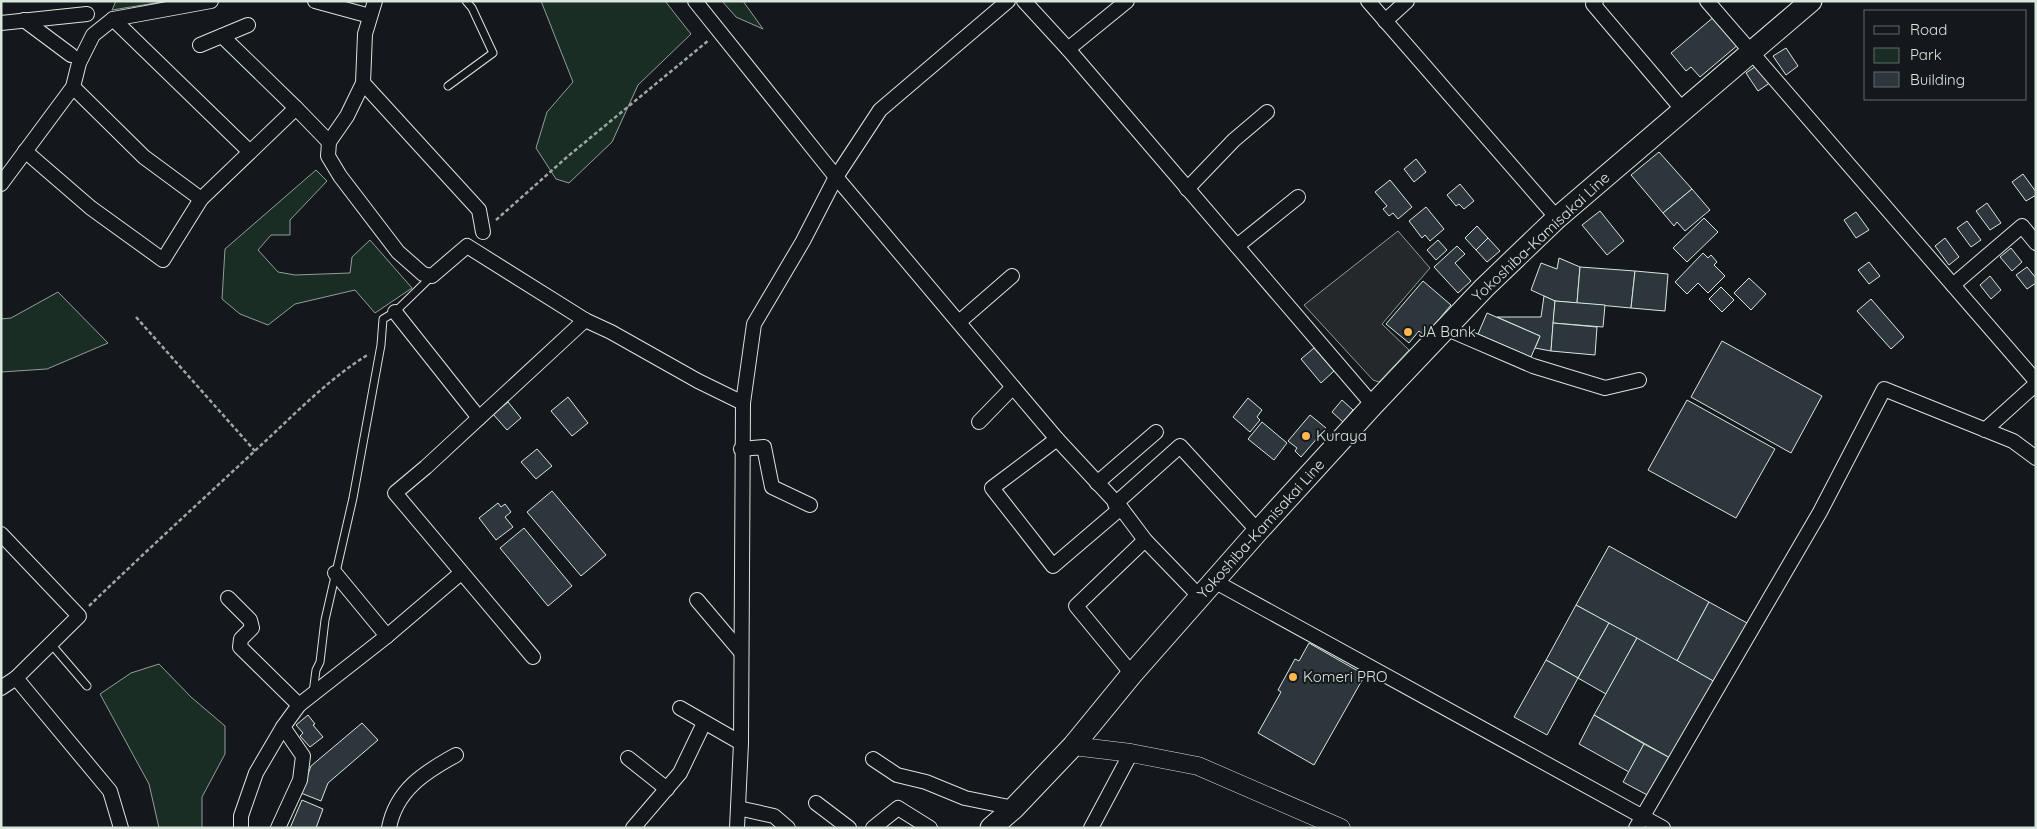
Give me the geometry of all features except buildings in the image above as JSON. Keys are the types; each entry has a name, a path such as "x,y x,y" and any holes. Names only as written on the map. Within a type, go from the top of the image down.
{"main road":[{"name":"Yokoshiba-Kamisakai Line","path":"991,828 1014,808 1073,746 1132,674 1258,531 1373,405 1484,288 1557,218 1682,109 1811,1"}],"street":[{"path":"1,184 73,87 78,63 92,35 113,19 211,1"},
{"path":"315,1 370,16"},
{"path":"375,1 365,34 363,83 347,116 329,142 328,156 340,176 398,252 423,274 432,276 467,246 585,320 743,403"},
{"path":"695,1 836,177 1057,439 1118,506 1145,540 1207,589 1639,822 1664,828"},
{"path":"738,828 741,744 743,403 754,324 803,241 836,177 880,110 1008,1"},
{"path":"1024,1 1068,49 1373,405"},
{"path":"1068,49 1127,1"},
{"path":"1368,1 1557,218"},
{"path":"1385,21 1407,1"},
{"path":"1596,1 1593,4 1682,109"},
{"path":"1708,1 2036,383 1985,430"},
{"path":"3,25 24,20 88,14"},
{"path":"113,19 250,152"},
{"path":"24,20 71,55"},
{"path":"200,45 248,25"},
{"path":"222,36 329,142"},
{"path":"363,83 479,210 483,232"},
{"path":"73,87 144,157 201,199"},
{"path":"25,151 91,208 163,260 201,199 296,108"},
{"path":"1187,189 1234,140 1267,112"},
{"path":"1236,246 1298,197"},
{"path":"1953,285 2022,226 2036,243"},
{"path":"959,322 1012,276"},
{"path":"395,312 479,418"},
{"path":"533,657 394,493 426,467 585,320"},
{"path":"1445,328 1534,366 1605,388 1639,380"},
{"path":"978,422 1013,387"},
{"path":"1639,822 1820,512 1884,389 2014,441 2036,458"},
{"path":"1097,483 1156,432"},
{"path":"1057,439 992,488 1053,566 1180,446 1258,531"},
{"path":"742,449 764,447 772,487 810,505"},
{"path":"1,534 80,616 16,678 1,688"},
{"path":"1132,674 1076,606 1145,540"},
{"path":"335,573 388,636"},
{"path":"241,828 241,816 256,773 283,727 299,705 388,636 461,573"},
{"path":"228,598 250,620 252,628 241,639 240,647 299,705"},
{"path":"697,600 741,652"},
{"path":"16,678 110,790 120,828"},
{"path":"680,708 741,744"},
{"path":"633,828 680,773 704,723"},
{"path":"278,828 300,780 303,756 283,727"},
{"path":"1073,746 1198,766 1341,828"},
{"path":"1091,828 1131,754"},
{"path":"389,828 399,800 417,778 456,755"},
{"path":"628,758 667,789"},
{"path":"873,759 898,775 926,782 965,798 1014,808"},
{"path":"816,803 849,828"},
{"path":"738,808 774,816 788,828"},
{"path":"873,828 898,808 930,828"}],"lane":[{"path":"448,86 492,53 472,8 466,1"},
{"path":"313,694 335,573 353,498 381,345 383,319 395,312 432,276"},
{"path":"50,644 87,686"}],"path":[{"path":"483,232 567,157 720,31"},
{"path":"136,317 255,451"},
{"path":"80,616 167,532 350,365 381,345"}],"green space":[{"path":"116,1 168,1 112,10"},
{"path":"541,1 665,1 691,34 638,85 612,142 569,183 556,179 536,148 547,112 573,82"},
{"path":"722,1 743,1 763,29 736,17"},
{"path":"316,170 327,181 290,220 290,235 271,235 258,250 278,272 295,275 350,273 352,257 370,240 412,288 375,313 355,290 295,304 268,325 240,314 222,299 225,249"},
{"path":"58,292 108,343 47,369 1,372 1,319 11,318"},
{"path":"159,664 191,697 225,726 225,754 202,797 202,828 159,828 149,784 100,694 131,673"}],"shaded area":[{"path":"1398,231 1430,268 1382,324 1409,350 1379,382 1373,380 1304,305"}],"place":[{"name":"JA Bank","path":"1408,332"},
{"name":"Kuraya","path":"1306,436"},
{"name":"Komeri PRO","path":"1293,677"}]}
